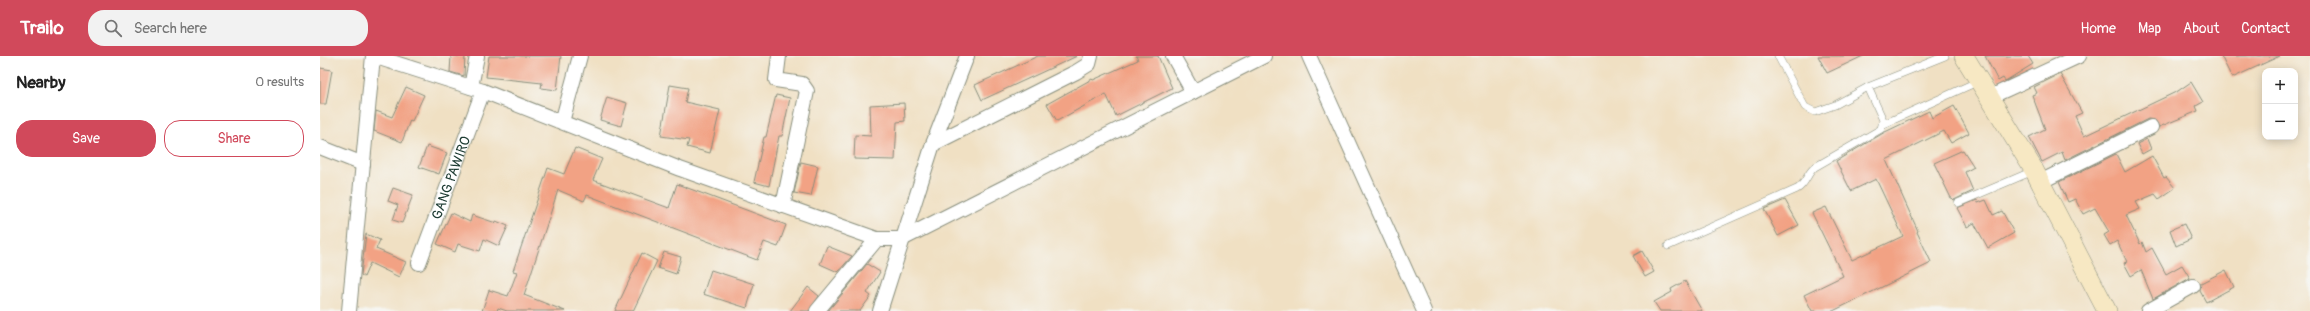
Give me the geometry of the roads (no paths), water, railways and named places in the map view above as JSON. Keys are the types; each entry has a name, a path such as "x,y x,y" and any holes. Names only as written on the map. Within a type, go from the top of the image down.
{"main road":[{"path":"1964,56 2037,176 2107,311"}],"street":[{"path":"349,311 373,56 477,89 783,206 877,239 902,239 1264,56"},
{"name":"GANG PAWIRO","path":"420,264 477,89 476,56"},
{"path":"562,122 580,56"},
{"path":"779,56 776,80 802,84 807,91 783,206"},
{"path":"880,311 933,144 967,56"},
{"path":"933,144 1076,72 1089,64 1091,56"},
{"path":"1173,56 1193,92"},
{"path":"1309,56 1424,311"},
{"path":"1990,97 2079,56"},
{"path":"2037,176 2151,127"},
{"path":"320,147 363,164"},
{"path":"817,311 877,239"},
{"path":"2148,311 2193,286"}],"lane":[{"path":"1778,56 1805,107 1809,110 1820,111 1868,87 1945,56"},
{"path":"1668,246 1801,187 1810,171 1815,167 1881,129 1884,124 1980,81"},
{"path":"1868,87 1884,124"},
{"path":"1958,203 2037,176"}]}
